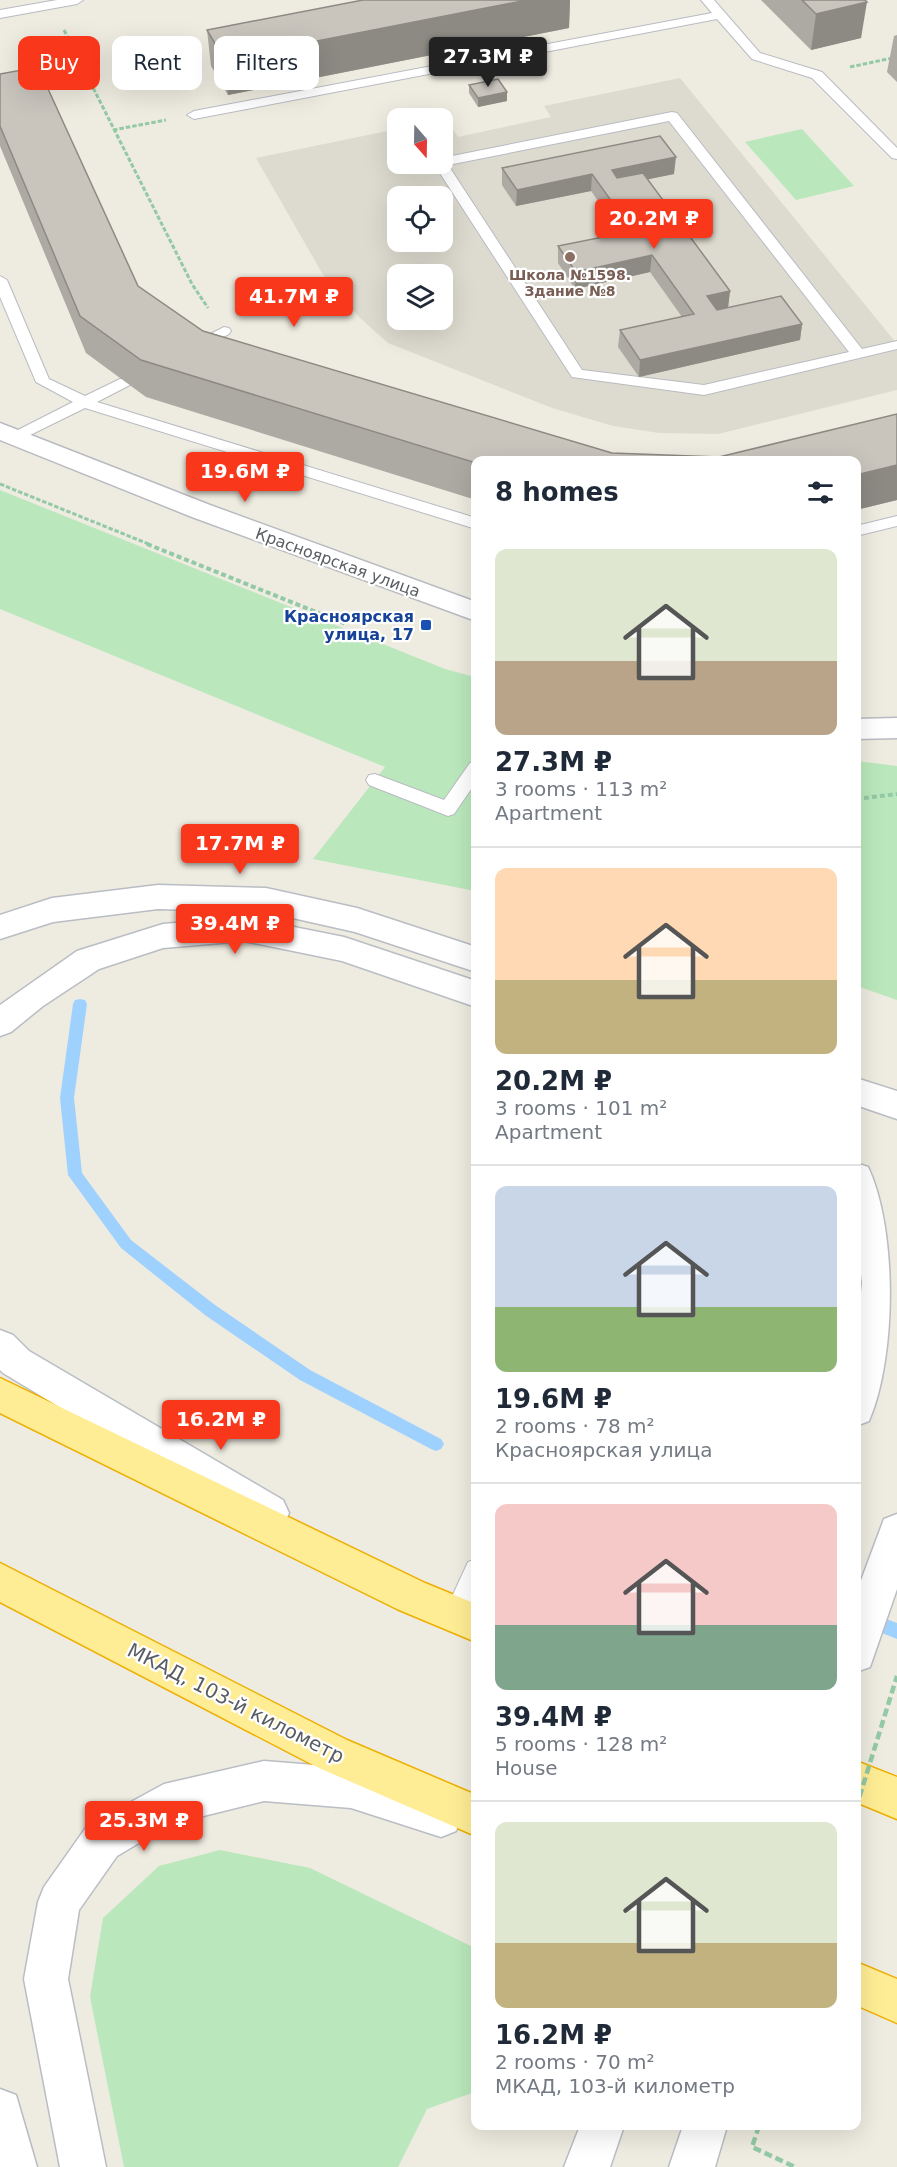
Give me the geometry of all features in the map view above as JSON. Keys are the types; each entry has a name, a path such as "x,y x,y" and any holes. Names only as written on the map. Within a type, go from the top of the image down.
{"highway":[{"path":"0,1395 411,1596 466,1619"},
{"name":"МКАД, 103-й километр","path":"0,1582 333,1754 471,1814"},
{"path":"861,1783 897,1798"},
{"path":"861,1985 897,2001"}],"main road":[{"name":"Красноярская улица","path":"8,434 201,511 471,610"},
{"path":"861,729 897,728"},
{"path":"0,927 52,910 158,897 266,900 357,920 471,958"},
{"path":"0,1023 32,997 88,960 163,936 244,929 344,949 471,992"},
{"path":"861,1093 897,1105"},
{"path":"861,1190 874,1224 880,1290 874,1336 861,1393"},
{"path":"0,1346 16,1362 411,1596"},
{"path":"861,1399 897,1346"},
{"path":"861,1638 897,1532"},
{"path":"83,2167 46,1979 59,1902 102,1841 164,1805 264,1781 351,1788 471,1824"},
{"path":"0,2110 14,2167"},
{"path":"692,2167 704,2130"}],"lane":[{"path":"0,14 77,0"},
{"path":"707,0 756,56 817,75 897,155"},
{"path":"194,115 720,15"},
{"path":"453,161 672,116 858,354"},
{"path":"449,174 577,374 704,390 897,345"},
{"path":"0,280 5,303 43,382 84,403 471,522"},
{"path":"184,352 224,331"},
{"path":"8,434 84,403 125,382"},
{"path":"861,530 897,521"},
{"path":"375,780 448,809 471,774"},
{"path":"466,1619 471,1594"}],"path":[{"path":"52,5 192,284 224,331"},
{"path":"817,75 897,57"},
{"path":"113,130 194,115"},
{"path":"0,484 346,624"},
{"path":"861,798 897,794"},
{"path":"861,1792 897,1676"},
{"path":"758,2130 753,2147 795,2167"}],"shaded area":[{"name":"Школа №1598. Здание №8","path":"680,78 897,344 897,390 718,434 659,433 613,426 552,408 388,343 360,318 322,273 256,158 387,131 387,174 453,174 453,130 458,137 551,117 544,106"}],"green space":[{"path":"802,129 854,186 796,200 745,142"},
{"path":"0,490 445,669 471,676 471,890 313,859 385,767 0,609"},
{"path":"861,762 897,766 897,1000 861,987"},
{"path":"220,1850 310,1868 471,1946 471,2093 427,2109 398,2167 124,2167 90,1997 103,1918 159,1866"}],"building":[{"path":"363,0 527,0 319,41 319,36 214,36 214,42 207,30"},
{"path":"802,0 865,0 867,2 816,14"},
{"path":"18,71 18,90 49,90 138,286 203,331 612,453 692,456 471,456 471,461 141,360 80,316 0,126 0,74"},
{"path":"498,79 507,92 478,98 469,85"},
{"path":"660,136 676,157 612,170 617,178 643,173 730,291 707,296 717,310 781,296 802,324 640,360 620,330 694,314 652,255 576,272 558,246 633,231 592,174 517,190 502,168"},
{"path":"897,414 897,465 861,474 861,456 723,456"}],"waterway":[{"path":"80,1004 67,1098 75,1175 126,1244 210,1310 305,1375 436,1444"},
{"path":"868,1620 897,1631"}],"place":[{"name":"Школа №1598. Здание №8","path":"570,257"},
{"name":"Красноярская улица, 17","path":"426,625"}]}
